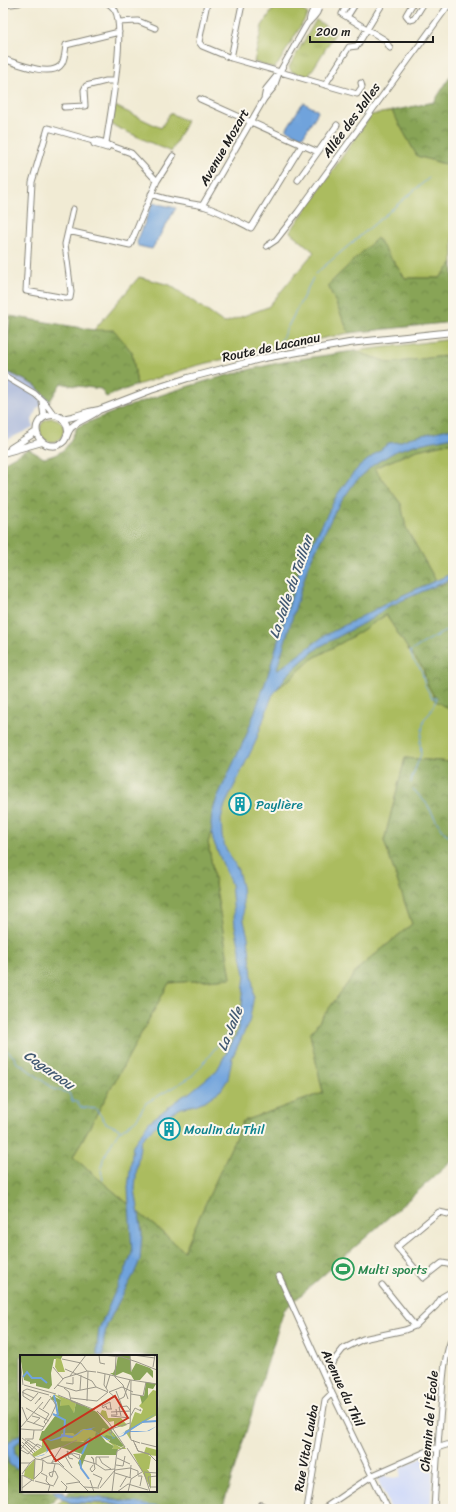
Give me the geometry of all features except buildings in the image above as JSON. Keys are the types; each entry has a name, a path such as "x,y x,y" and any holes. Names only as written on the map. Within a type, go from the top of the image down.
{"main road":[{"name":"Route de Lacanau","path":"99,410 182,380 282,354 364,341 453,332"},
{"path":"99,410 92,416 71,427 64,441 58,445 51,446 42,442 36,432 38,425 44,417 54,415 62,418 72,417 99,410"},
{"path":"62,418 68,431"},
{"path":"3,453 36,432"},
{"path":"3,453 42,442"}],"street":[{"path":"3,5 19,3"},
{"path":"107,144 115,81 119,32 115,10 108,3"},
{"path":"207,3 199,42 202,46 231,58 279,73 357,94 362,87 361,83"},
{"path":"231,58 241,9 244,3"},
{"path":"348,3 342,14 385,40 390,48"},
{"path":"347,17 354,6 353,3"},
{"path":"325,85 349,47 357,46 383,3"},
{"path":"413,3 418,5 424,3 414,19 410,20 406,16 413,3"},
{"name":"Allée des Jalles","path":"267,246 276,240 298,212 450,3"},
{"name":"Avenue Mozart","path":"202,206 264,99 266,89 279,73 309,22 310,15 316,5 319,4"},
{"path":"118,22 138,21 155,28"},
{"path":"3,59 46,71 59,67 62,63 66,45 119,32"},
{"path":"64,108 85,106 84,90 86,86 106,81 115,81"},
{"path":"200,99 318,152"},
{"path":"298,180 337,124"},
{"path":"73,209 65,244 71,292 70,298 26,291 32,182 48,128 93,141 95,140 131,153 157,181"},
{"path":"151,194 160,198 202,206 218,211 251,228 302,145"},
{"path":"68,231 130,245 157,181 173,156"},
{"path":"3,375 35,394 42,402 46,404 54,415"},
{"path":"42,402 44,417"},
{"path":"453,1215 439,1212 397,1247 423,1278 442,1262 453,1265"},
{"name":"Avenue du Thil","path":"279,1276 332,1393 373,1475 388,1509"},
{"path":"382,1285 415,1326"},
{"path":"325,1377 330,1372 332,1363 343,1349 363,1339 405,1330 415,1326 436,1306 442,1297 449,1293 453,1293"},
{"name":"Chemin de l'École","path":"434,1509 437,1447 444,1366 449,1344 453,1335"},
{"name":"Rue Vital Lauba","path":"307,1509 325,1400 332,1393"},
{"path":"323,1509 373,1475 437,1447 453,1443"},
{"path":"423,1453 436,1463"},
{"path":"261,1505 269,1509"}],"shaded area":[{"path":"3,370 35,385 50,401 37,408 32,420 33,427 3,442"},
{"path":"423,1457 433,1465 430,1509 391,1509 378,1480 379,1477 384,1475 384,1477 400,1478 401,1468"}],"green space":[{"path":"271,3 291,3 308,14 278,64 274,68 254,62 262,26 275,6"},
{"path":"316,20 336,32 308,77 292,72 289,67"},
{"path":"453,72 453,157 445,164 417,156 392,111 434,102"},
{"path":"115,106 161,128 170,113 187,121 171,152 112,125"},
{"path":"392,111 417,156 444,164 453,157 453,262 440,278 405,278 377,239 328,285 349,333 195,366 137,385 132,352 94,330 139,277 170,285 224,323 268,307 314,252 290,232 371,115"},
{"path":"377,238 405,278 440,278 453,262 453,322 349,333 328,285"},
{"path":"10,316 94,330 114,330 132,352 137,385 106,397 101,389 61,383 50,401 35,385 6,371"},
{"path":"453,339 453,355 390,363 354,351"},
{"path":"354,351 390,363 453,355 453,442 417,450 374,468 401,504 406,528 439,586 453,580 453,712 434,700 434,696 427,684 423,668 410,652 386,615 350,638 312,659 290,679 270,694 208,842 231,978 169,983 73,1157 184,1251 243,1121 323,1093 310,1034 359,968 412,924 384,841 405,758 451,762 453,759 453,1160 284,1310 222,1509 161,1509 115,1499 67,1496 69,1492 157,1492 157,1355 20,1355 20,1492 63,1492 43,1509 3,1509 3,463 28,449 44,458 57,454 68,444 77,427 151,398 227,375 306,358"},
{"path":"52,418 60,422 64,430 60,438 52,442 44,438 40,430 44,422"},
{"path":"453,442 453,580 439,586 406,528 401,504 374,468 417,450"},
{"path":"386,615 410,652 423,668 427,684 435,700 453,712 453,759 451,762 405,758 384,841 412,924 359,968 310,1034 323,1093 243,1121 184,1251 73,1157 169,983 231,978 208,842 270,694 290,679 312,659 350,638"},
{"path":"63,1499 71,1503 105,1503 137,1509 52,1509"}],"water":[{"path":"304,103 318,112 304,135 301,137 287,130 287,128"},
{"path":"154,203 176,208 152,249 138,246 137,242 152,204"},
{"path":"453,428 453,437 414,445 396,451 374,464 354,483 335,511 308,566 277,671 324,636 401,596 453,573 453,578 387,607 373,618 319,647 287,675 272,696 255,743 225,805 221,819 222,836 225,847 238,870 242,887 244,921 248,937 254,996 249,1022 232,1058 228,1079 221,1090 205,1101 181,1108 170,1114 141,1140 135,1189 142,1233 140,1260 107,1325 104,1338 103,1355 97,1355 99,1329 132,1253 128,1188 133,1145 149,1122 189,1093 217,1070 236,1035 241,1016 245,974 235,926 231,884 213,840 211,824 212,814 217,798 246,736 267,678 300,568 337,495 359,467 389,443 399,442 409,438"},
{"path":"20,1434 20,1441 16,1444 14,1451 20,1458 20,1469 16,1469 9,1464 7,1454 9,1443"},
{"path":"53,1492 62,1492 67,1496 115,1499 161,1509 137,1509 105,1503 71,1503"}],"waterway":[{"path":"315,274 429,178"},
{"path":"279,344 313,278"},
{"path":"411,783 421,754 420,743 424,719 430,713 437,698 432,698 425,685 421,669 413,660 410,652 453,627"},
{"path":"413,789 427,804 437,822 445,833 450,836 453,842"},
{"path":"103,1180 101,1170 103,1159 118,1132 136,1120 146,1103 191,1077 231,1028 239,1025"},
{"name":"Cagaraou","path":"3,1047 14,1057 17,1063 54,1089 69,1093 72,1101 77,1102 80,1107 96,1109 106,1123 122,1130"},
{"name":"La Jalle","path":"183,1100 190,1095"},
{"name":"La Jalle","path":"133,1503 168,1509"}],"place":[{"name":"Paylière","path":"240,804"},
{"name":"Moulin du Thil","path":"169,1129"},
{"name":"Multi sports","path":"343,1269"}],"water label":[{"name":"La Jalle du Taillan","path":"291,587"}]}
